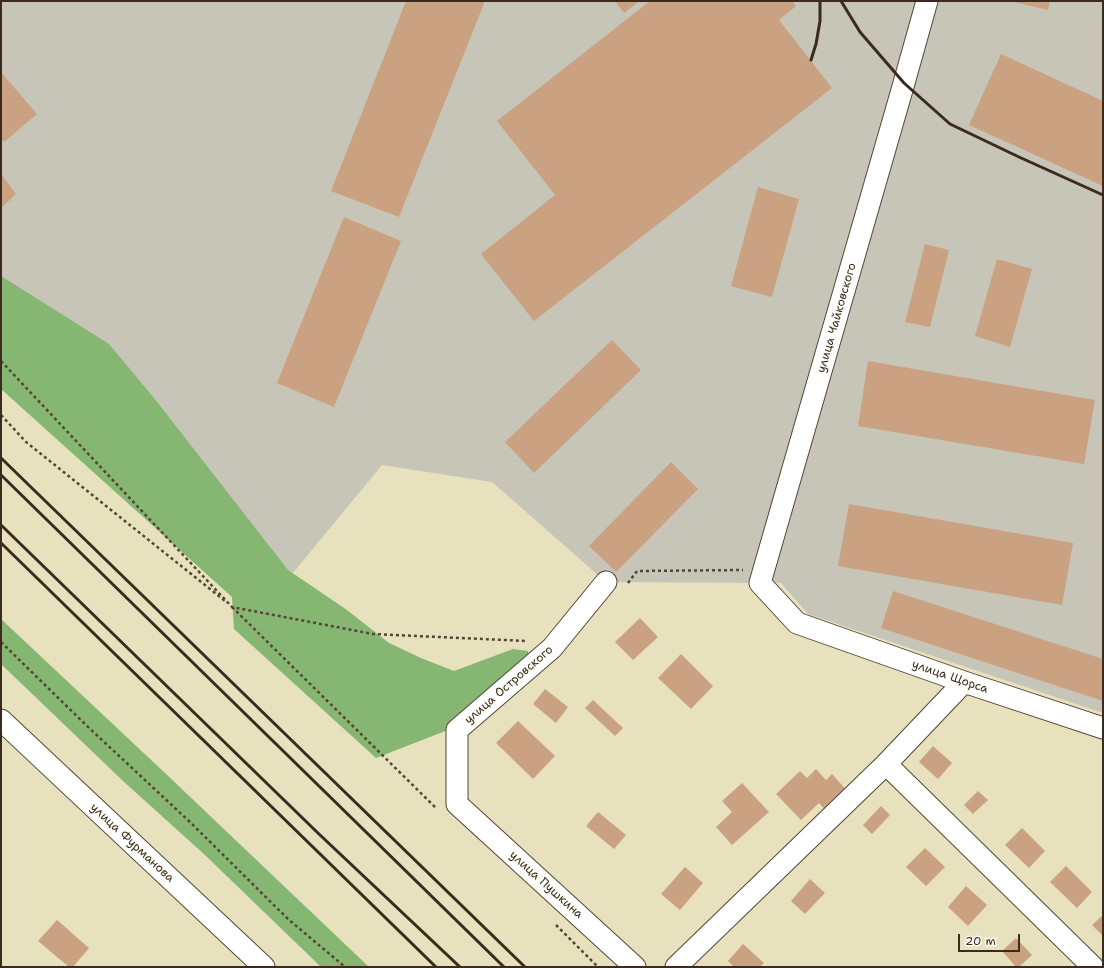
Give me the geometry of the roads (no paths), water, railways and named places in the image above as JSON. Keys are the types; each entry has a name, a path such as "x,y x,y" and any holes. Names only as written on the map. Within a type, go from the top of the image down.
{"street":[{"name":"улица Чайковского","path":"797,623 760,583 927,1"},
{"name":"улица Островского","path":"448,807 457,730 552,648 606,582"},
{"name":"улица Щорса","path":"797,623 964,682 1103,728"},
{"path":"676,967 886,764 964,682"},
{"name":"улица Фурманова","path":"1,720 264,967"},
{"path":"886,764 1093,967"},
{"name":"улица Пушкина","path":"448,807 635,967"}],"railway":[{"path":"811,60 816,44 820,21 820,1"},
{"path":"841,1 860,32 904,83 950,124 1103,195"},
{"path":"1,458 525,967"},
{"path":"1,475 504,967"},
{"path":"1,525 320,835 460,967"},
{"path":"1,543 436,967"}]}
